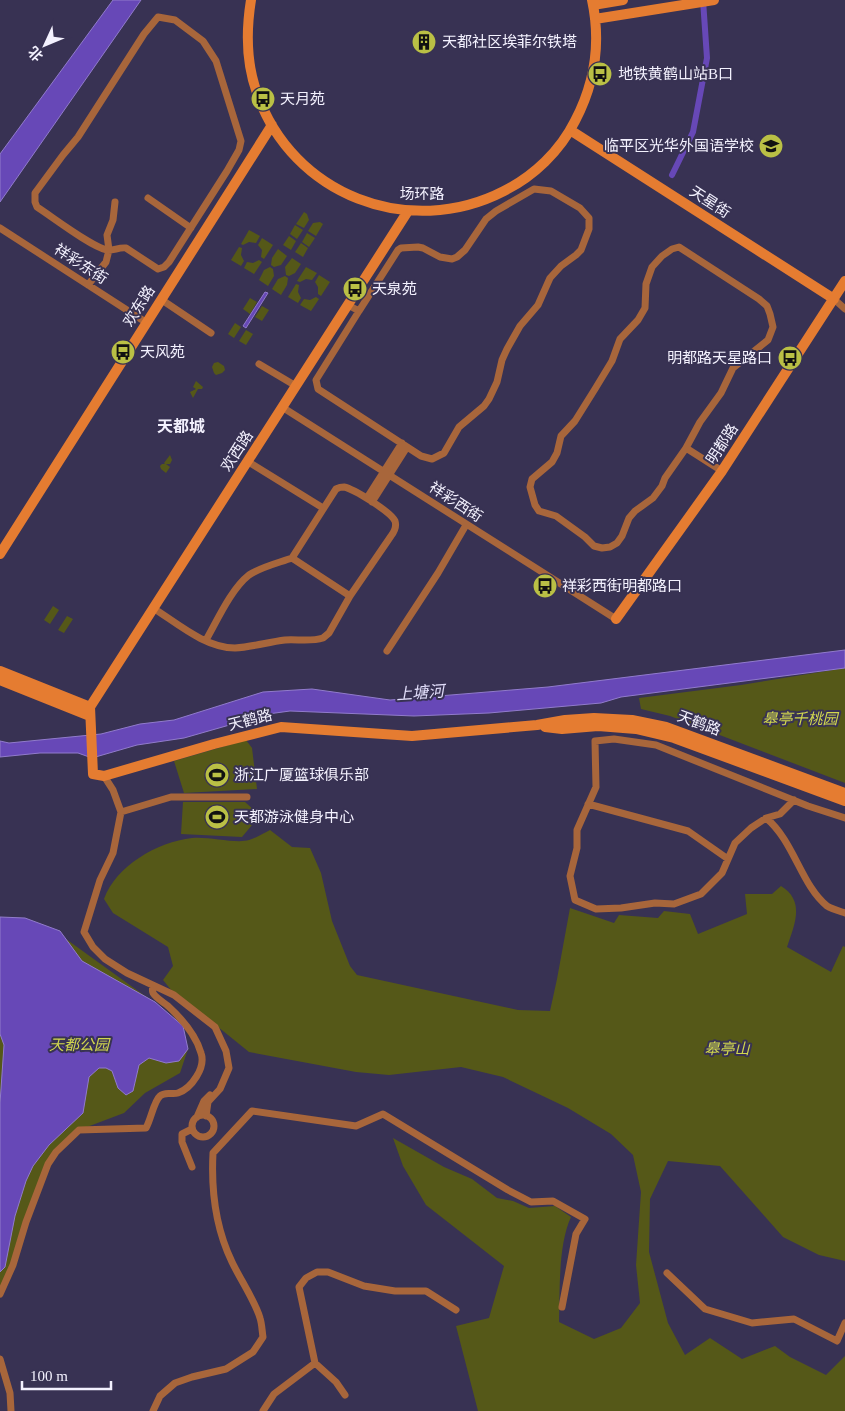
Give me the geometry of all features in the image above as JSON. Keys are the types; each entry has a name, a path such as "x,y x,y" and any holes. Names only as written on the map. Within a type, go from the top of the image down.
{"main road":[{"name":"场环路","path":"251,0 247,28 249,62 257,94 272,126 290,152 302,164 340,191 367,202 408,211 454,209 494,197 532,174 549,157 570,130 581,110 593,74 596,53 593,2"},
{"path":"593,2 623,0"},
{"path":"595,19 714,0"},
{"name":"欢东路","path":"0,554 272,126"},
{"name":"天星街","path":"570,130 834,299"},
{"name":"欢西路","path":"90,711 153,608 408,211"},
{"name":"明都路","path":"616,619 722,471 845,281"},
{"path":"0,671 90,711"},
{"path":"0,680 90,711"},
{"path":"90,711 93,774 104,776"},
{"name":"天鹤路","path":"104,776 281,727 412,736 594,718 632,720 666,726 845,792"},
{"name":"天鹤路","path":"537,725 562,729 598,726 636,729 674,738 845,801"}],"street":[{"path":"158,17 175,20 203,41 216,61 241,140 239,150 191,228 169,262 164,267 158,268 126,248 120,247 109,250 96,245 37,207 34,202 35,193 78,138 144,34 158,17"},
{"path":"227,171 239,178"},
{"path":"534,189 552,190 587,213 589,230 580,250 554,272 545,286 538,305 520,326 502,360 493,392 484,406 459,427 444,453 438,458 427,459 405,445 321,392 316,384 316,380 398,250 418,247 424,248 440,257 457,257 465,250 486,219 534,189"},
{"path":"148,198 191,228"},
{"path":"88,285 106,262 109,250 107,235 114,220 115,202"},
{"name":"祥彩东街","path":"0,228 147,323"},
{"path":"679,248 759,299 767,306 773,327 768,340 733,368 686,448 664,478 662,486 653,498 635,511 629,518 622,536 610,547 594,546 556,516 540,511 534,505 530,487 532,479 552,462 557,453 561,436 575,421 595,389 612,361 620,339 638,320 645,308 646,284 652,268 662,256 672,249 679,248"},
{"path":"834,299 845,309"},
{"path":"162,300 211,333"},
{"path":"348,305 359,312"},
{"path":"259,364 296,386"},
{"name":"祥彩西街","path":"282,407 616,619"},
{"path":"370,500 405,445"},
{"path":"686,448 722,471"},
{"path":"248,461 323,508"},
{"path":"153,608 206,640 215,644 236,648 286,640 323,638 329,633 350,596 395,530 396,523 394,518 370,500 346,487 341,487 333,492 292,558 247,576 235,590 206,640"},
{"path":"387,651 438,573 466,525"},
{"path":"292,558 350,596"},
{"path":"794,800 780,814 766,818 751,828 735,843 722,873 701,894 674,904 655,903 620,908 596,909 575,900 570,876 577,848 578,830 596,787 595,742 614,739 656,744 794,800 845,818"},
{"path":"104,776 113,790 121,812 113,853 100,880 84,932 93,947 105,959 127,973 174,996 215,1027 226,1051 229,1068 220,1089 208,1102 206,1116"},
{"path":"121,812 171,797 247,797"},
{"path":"588,804 688,831 728,859"},
{"path":"766,818 772,823 789,847 814,893 828,907 845,913"},
{"path":"0,1294 13,1265 40,1184 48,1164 56,1152 79,1130 146,1128 151,1119 155,1101 160,1096 164,1093 176,1094 183,1091 200,1074 203,1066 202,1053 178,1016 154,995 153,986"},
{"path":"197,1116 211,1118 214,1129 210,1136 198,1137 192,1129 192,1122 204,1101 214,1091 229,1068"},
{"path":"153,1411 160,1396 175,1383 226,1369 253,1352 263,1337 260,1316 231,1261 221,1234 214,1210 212,1180 213,1153 252,1111 356,1126 383,1114 531,1202 553,1201 584,1219 576,1234 562,1307"},
{"path":"192,1129 182,1134 182,1142 192,1167"},
{"path":"345,1395 336,1382 315,1363 299,1287 306,1278 317,1272 328,1272 364,1286 395,1291 426,1291 456,1310"},
{"path":"667,1273 704,1309 752,1323 794,1319 837,1341 845,1323"},
{"path":"0,1360 10,1393 11,1411"},
{"path":"263,1411 274,1394 315,1363"}],"green space":[{"path":"304,212 309,220 304,228 296,224"},
{"path":"320,222 323,224 316,236 308,231 313,223"},
{"path":"295,225 303,230 297,239 290,234"},
{"path":"249,230 260,236 256,243 249,242 243,245 241,244"},
{"path":"307,233 315,238 309,247 302,242"},
{"path":"289,236 296,241 291,250 283,245"},
{"path":"262,238 273,245 264,259 261,257 262,250 258,245"},
{"path":"301,243 308,248 303,257 295,252"},
{"path":"239,247 242,248 241,255 244,261 241,266 231,260"},
{"path":"278,249 287,256 281,265 274,267 271,265 272,258"},
{"path":"292,258 301,264 295,273 289,276 286,275 285,267"},
{"path":"259,260 262,262 254,274 244,268 247,262 253,263"},
{"path":"270,267 273,269 274,276 268,286 259,280 264,270"},
{"path":"306,267 317,273 312,280 297,281"},
{"path":"319,275 330,282 321,296 318,294 318,287 315,282"},
{"path":"285,276 288,278 287,285 281,295 272,289 278,279"},
{"path":"296,284 299,285 298,292 301,298 298,303 288,297"},
{"path":"316,297 319,299 311,311 300,305 304,299 310,300"},
{"path":"250,298 257,302 250,314 243,309"},
{"path":"262,306 269,310 262,321 255,317"},
{"path":"235,323 241,327 234,338 228,334"},
{"path":"246,330 253,334 246,345 239,341"},
{"path":"218,362 224,366 225,370 216,375 212,367 214,363"},
{"path":"196,381 203,387 198,389 193,398 190,392 196,389 193,387"},
{"path":"170,455 172,460 170,464 166,464 170,467 166,473 160,466 165,464"},
{"path":"53,606 59,610 50,624 44,620"},
{"path":"67,616 73,619 64,633 58,630"},
{"name":"皋亭千桃园","path":"845,668 845,783 670,716 641,709 639,698 741,685"},
{"name":"浙江广厦篮球俱乐部","path":"246,740 252,748 257,789 184,793 174,761"},
{"name":"天都游泳健身中心","path":"183,802 245,802 254,810 252,825 242,837 181,834"},
{"name":"皋亭山","path":"270,830 292,847 310,848 321,873 332,921 350,966 357,975 518,1010 550,1011 570,908 614,923 619,915 658,918 664,911 690,914 698,934 747,914 745,894 772,894 781,886 789,892 796,906 795,922 787,947 831,972 843,946 845,947 845,1261 819,1255 783,1237 720,1166 668,1161 650,1199 649,1252 668,1323 685,1355 710,1338 742,1359 775,1346 790,1357 826,1375 845,1356 845,1411 478,1411 456,1326 489,1318 504,1266 426,1205 403,1166 393,1138 444,1167 472,1179 497,1198 513,1201 529,1208 555,1206 571,1217 562,1254 559,1322 594,1339 621,1328 640,1303 636,1265 641,1192 633,1155 611,1134 568,1108 503,1077 461,1067 389,1075 356,1072 249,1052 176,996 163,980 173,966 168,947 113,913 104,899 110,887 128,866 139,858 152,850 179,840 198,838 243,841"},
{"name":"天都公园","path":"0,917 25,918 66,939 163,1009 188,1049 180,1073 145,1093 124,1113 79,1130 50,1162 0,1296"}],"shaded area":[{"path":"113,0 141,0 0,202 0,154"},
{"path":"265,292 268,293 246,328 243,326"},
{"path":"845,650 845,668 621,697 601,703 489,713 414,716 290,711 268,714 184,738 137,745 92,758 78,753 40,753 0,757 0,741 9,743 101,734 140,724 174,720 263,692 312,689 390,700 548,687"},
{"name":"天都公园","path":"0,917 25,918 60,931 82,961 155,1002 183,1026 188,1049 179,1061 166,1063 149,1058 139,1065 133,1091 126,1095 118,1088 112,1071 106,1068 99,1068 89,1077 83,1113 49,1145 33,1166 26,1181 15,1216 5,1267 0,1272 0,1103 4,1045 0,1034"}],"waterway":[{"path":"672,175 693,132 707,58 703,0"}],"place":[{"name":"天都社区埃菲尔铁塔","path":"424,42"},
{"name":"地铁黄鹤山站B口","path":"600,74"},
{"name":"天月苑","path":"263,99"},
{"name":"临平区光华外国语学校","path":"771,146"},
{"name":"天泉苑","path":"355,289"},
{"name":"天风苑","path":"123,352"},
{"name":"明都路天星路口","path":"790,358"},
{"name":"祥彩西街明都路口","path":"545,586"},
{"name":"浙江广厦篮球俱乐部","path":"217,775"},
{"name":"天都游泳健身中心","path":"217,817"}],"district":[{"name":"天都城","path":"181,426"}],"water label":[{"name":"上塘河","path":"420,692"}]}
